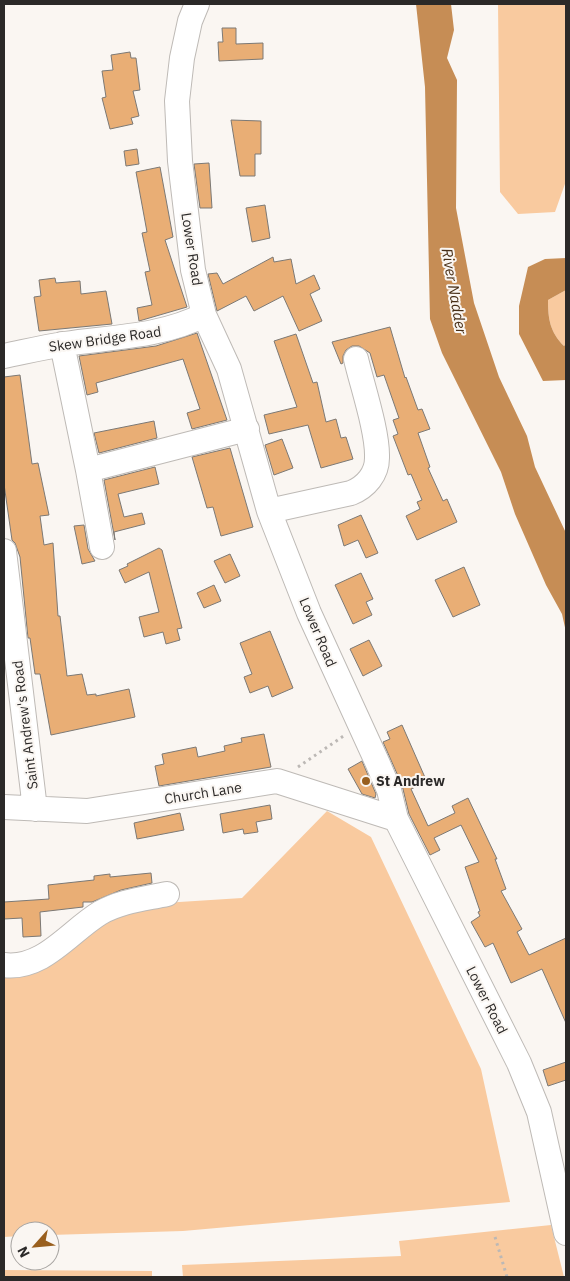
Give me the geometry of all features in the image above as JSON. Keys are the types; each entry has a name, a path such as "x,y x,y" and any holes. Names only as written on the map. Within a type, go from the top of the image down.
{"street":[{"name":"Lower Road","path":"197,4 190,21 184,49 177,101 180,161 193,270 204,315 229,369 269,511 309,613 386,781 396,820 519,1063 539,1112 566,1233"},
{"name":"Skew Bridge Road","path":"4,356 62,344 158,332 185,326 204,315"},
{"path":"62,344 102,547"},
{"path":"269,511 360,490 371,479 377,457 361,423 356,359"},
{"path":"88,470 247,429"},
{"name":"Saint Andrew's Road","path":"4,551 35,809"},
{"name":"Church Lane","path":"4,807 86,811 277,781 396,820"},
{"path":"4,965 22,966 35,962 83,925 120,903 167,894"}],"path":[{"path":"277,781 359,725"},
{"path":"495,1237 507,1277"}],"shaded area":[{"path":"498,4 566,4 566,181 555,212 518,214 500,192"},
{"path":"566,290 566,344 564,346 559,341 551,325 548,300"},
{"path":"327,811 371,837 481,1069 510,1202 183,1231 60,1235 60,1221 10,1221 10,1237 4,1237 4,960 35,953 101,907 242,898"},
{"path":"551,1225 564,1277 183,1277 182,1265 401,1256 399,1241"},
{"path":"4,1270 152,1271 152,1277 4,1277"}],"water":[{"name":"River Nadder","path":"416,4 451,4 454,30 447,58 457,80 456,208 474,303 499,377 527,436 535,467 566,533 566,632 562,614 546,585 515,514 501,472 442,353 430,319 425,87"},
{"path":"566,258 566,290 548,300 549,319 553,330 559,341 564,346 566,344 566,380 543,381 519,334 519,306 528,267 545,259"}],"building":[{"path":"222,28 236,28 236,44 263,43 263,59 219,61 218,42 223,42"},
{"path":"130,52 131,58 136,58 140,90 133,91 139,116 131,118 133,124 110,129 102,98 106,97 102,71 113,70 111,55"},
{"path":"231,120 261,121 261,154 255,154 255,176 240,176"},
{"path":"137,149 139,164 126,166 124,151"},
{"path":"209,163 212,208 200,208 194,164"},
{"path":"160,167 173,237 165,240 187,307 139,321 137,308 152,305 145,272 150,271 142,233 147,232 136,172"},
{"path":"265,205 270,238 252,242 246,208"},
{"path":"273,257 274,262 291,259 296,284 314,275 320,289 310,294 322,321 299,331 283,296 254,311 246,296 217,311 208,274 217,273 223,284"},
{"path":"55,278 56,283 80,281 81,294 106,291 112,324 39,331 34,297 41,296 39,280"},
{"path":"390,327 405,378 418,410 422,409 430,429 418,433 430,467 428,468 443,501 447,499 457,522 417,540 406,516 420,509 417,502 422,500 411,474 408,475 393,436 398,434 393,420 399,418 384,375 377,377 370,353 359,346 352,346 346,350 343,356 343,363 341,364 332,342"},
{"path":"197,333 227,420 192,429 187,413 200,409 183,359 96,383 98,392 87,395 79,356 156,346"},
{"path":"296,334 313,383 317,382 326,422 336,419 341,438 346,437 353,459 321,468 308,425 269,434 264,415 297,407 274,341"},
{"path":"20,375 32,464 38,463 49,515 40,516 44,545 53,543 58,616 60,616 67,676 82,674 87,695 96,694 96,696 129,689 135,717 51,735 40,674 35,674 30,638 28,638 20,557 12,540 4,484 4,377"},
{"path":"154,421 157,438 99,453 94,433"},
{"path":"282,439 293,468 274,475 265,445"},
{"path":"230,448 253,527 221,536 213,507 207,508 192,457"},
{"path":"155,467 159,484 118,494 124,517 142,513 145,524 114,532 115,540 104,480"},
{"path":"361,515 378,553 366,558 358,540 344,546 338,525"},
{"path":"84,525 88,549 95,561 82,564 74,526"},
{"path":"159,548 162,550 182,628 177,629 180,640 166,644 163,632 144,637 139,617 159,612 149,572 125,583 119,570"},
{"path":"230,554 240,576 225,583 214,561"},
{"path":"464,567 480,605 453,617 435,580"},
{"path":"361,573 373,599 366,602 372,615 353,624 335,585"},
{"path":"214,585 221,601 204,608 197,593"},
{"path":"270,631 293,688 272,697 268,686 250,693 244,677 252,674 240,643"},
{"path":"369,640 382,666 363,676 350,649"},
{"path":"402,725 427,782 411,789 428,826 455,813 452,806 468,798 497,859 495,859 506,889 501,891 522,929 517,932 529,955 566,938 566,1023 542,969 511,983 493,943 485,947 471,922 480,916 478,912 480,911 465,867 479,862 461,825 434,838 440,850 430,855 409,814 402,785 383,742 390,739 387,732"},
{"path":"264,734 271,767 159,786 155,766 164,764 162,754 196,747 198,757 225,751 224,746 242,742 241,738"},
{"name":"St Andrew","path":"362,761 376,794 375,798 362,794 348,769"},
{"path":"270,805 272,819 256,822 258,832 244,834 243,829 223,833 220,814"},
{"path":"180,813 184,830 137,839 134,823"},
{"path":"151,873 152,883 121,890 92,902 83,902 83,907 40,912 41,936 23,937 22,918 4,919 4,902 49,899 48,885 94,880 94,876 110,874 110,877"},
{"path":"566,1062 566,1080 548,1086 543,1070"}],"place":[{"name":"St Andrew","path":"366,781"}]}
